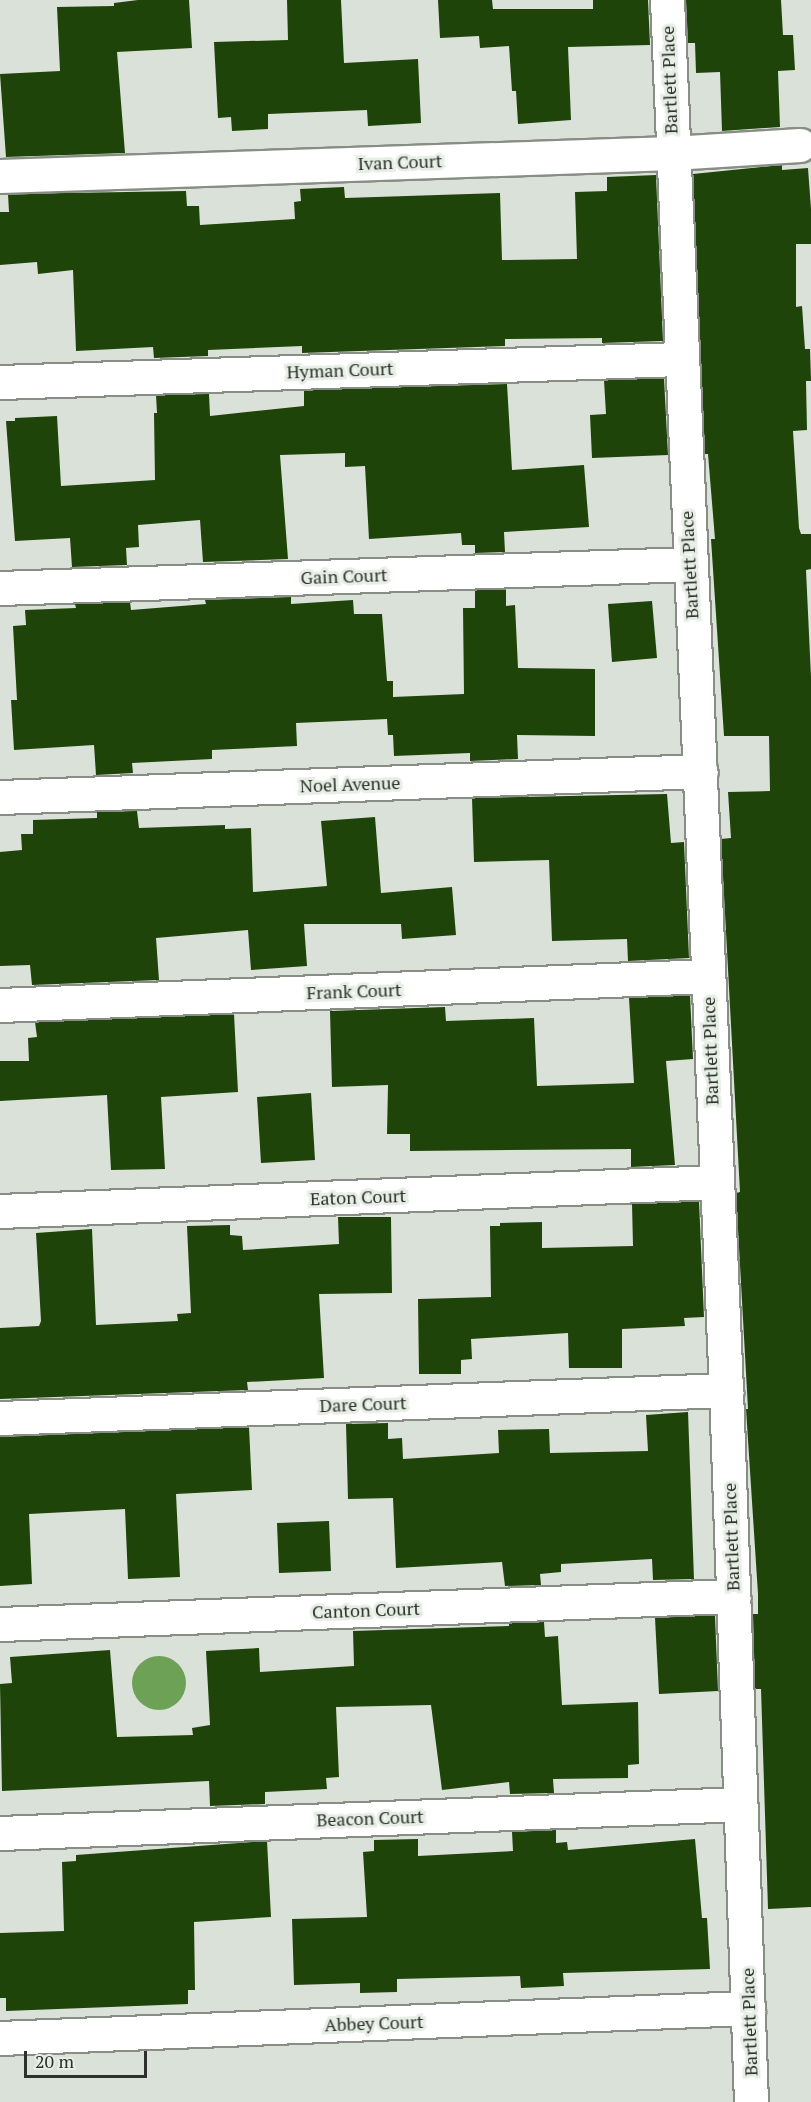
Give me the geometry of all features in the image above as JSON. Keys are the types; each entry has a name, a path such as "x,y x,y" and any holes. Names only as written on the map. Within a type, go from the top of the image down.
{"street":[{"name":"Bartlett Place","path":"667,0 680,359 701,771 715,1182 726,1390 751,2102"},
{"name":"Ivan Court","path":"0,176 672,153 800,145"},
{"name":"Hyman Court","path":"0,382 680,359"},
{"name":"Gain Court","path":"0,588 689,564"},
{"name":"Noel Avenue","path":"0,797 701,771"},
{"name":"Frank Court","path":"0,1005 708,976"},
{"name":"Eaton Court","path":"0,1211 715,1182"},
{"name":"Dare Court","path":"0,1418 726,1390"},
{"name":"Canton Court","path":"0,1624 733,1596"},
{"name":"Beacon Court","path":"0,1833 740,1804"},
{"name":"Abbey Court","path":"0,2038 748,2008"}],"shaded area":[{"path":"159,1656 169,1658 178,1664 184,1673 186,1683 184,1693 178,1702 169,1708 159,1710 149,1708 140,1702 134,1693 132,1683 134,1673 140,1664 149,1658"}],"building":[{"path":"138,0 189,0 192,48 117,52 125,153 6,157 0,74 60,71 57,7 114,6 114,3"},
{"path":"287,0 341,0 344,63 418,59 421,123 368,126 367,110 268,114 268,129 232,131 231,117 218,118 214,42 288,40"},
{"path":"438,0 492,0 493,9 593,9 593,0 648,0 650,45 568,47 571,120 518,124 516,91 512,91 509,46 480,48 479,36 440,38"},
{"path":"686,0 781,0 783,35 793,35 795,70 778,71 780,127 722,131 720,72 696,73 695,43 688,43"},
{"path":"782,165 782,170 808,168 811,209 811,244 796,244 796,307 802,306 805,349 810,349 811,381 806,381 807,430 793,431 799,528 801,534 811,534 811,569 806,570 811,677 811,1907 768,1909 761,1689 755,1689 753,1614 758,1614 758,1594 746,1409 748,1409 736,1193 740,1192 721,839 731,838 728,792 770,791 769,736 724,736 711,539 715,539 708,454 705,454 693,174"},
{"path":"656,175 663,341 602,343 602,338 505,339 505,346 302,353 302,346 208,350 208,356 154,358 153,347 76,351 73,270 38,274 37,262 0,265 0,212 9,212 8,194 186,191 187,206 199,206 200,225 295,219 294,202 301,201 300,189 344,187 345,198 500,193 502,260 577,259 575,192 607,191 607,177"},
{"path":"664,378 668,455 592,458 590,415 606,414 604,380"},
{"path":"507,384 512,470 584,465 589,527 504,532 505,552 475,553 475,545 462,545 461,533 369,539 365,466 345,467 345,453 280,455 288,559 203,562 200,520 138,525 139,547 126,548 127,565 72,567 70,538 15,541 6,421 15,421 15,418 57,416 61,486 155,480 156,395 209,394 210,416 304,406 304,390"},
{"path":"506,589 506,606 515,605 518,668 595,669 595,736 517,735 518,759 470,761 470,753 394,756 393,735 388,735 387,719 296,723 297,746 212,750 212,759 132,763 133,773 96,775 94,745 14,750 11,700 17,700 13,626 26,625 25,610 76,608 75,604 130,602 131,610 206,604 205,600 291,597 291,604 353,600 354,614 382,614 387,681 393,681 393,697 464,694 463,608 475,608 475,590"},
{"path":"652,601 657,658 612,662 608,604"},
{"path":"667,794 671,843 684,842 689,958 628,961 627,939 552,941 549,860 474,862 472,798"},
{"path":"137,811 139,828 225,825 225,829 251,828 253,892 327,886 321,821 375,817 381,893 452,887 456,935 402,939 401,924 304,924 307,966 251,970 248,930 156,938 159,980 32,985 30,965 0,966 0,852 22,850 21,834 33,834 33,820 97,818 97,812"},
{"path":"690,995 693,1059 666,1061 675,1165 631,1167 631,1149 410,1151 410,1134 387,1134 388,1085 332,1087 330,1011 445,1007 446,1021 534,1018 537,1086 634,1083 629,998"},
{"path":"234,1014 238,1092 161,1097 165,1169 111,1170 107,1095 0,1101 0,1061 29,1061 28,1038 37,1037 35,1022"},
{"path":"311,1093 315,1160 261,1163 257,1097"},
{"path":"699,1201 704,1317 684,1318 685,1326 622,1329 622,1368 569,1368 568,1333 471,1339 472,1359 461,1360 461,1374 419,1374 418,1299 491,1297 490,1226 500,1226 500,1223 542,1222 542,1248 633,1246 632,1204"},
{"path":"338,1217 391,1217 392,1293 319,1294 324,1378 247,1382 248,1390 0,1399 0,1328 39,1326 41,1321 36,1233 92,1229 96,1325 178,1321 177,1314 191,1313 187,1226 230,1225 230,1235 242,1236 243,1250 339,1244"},
{"path":"688,1412 694,1579 653,1580 652,1559 561,1564 561,1572 540,1574 541,1585 505,1586 502,1562 396,1568 393,1498 348,1499 346,1424 388,1423 388,1439 402,1438 403,1459 499,1453 498,1430 549,1429 550,1453 648,1451 646,1415"},
{"path":"249,1427 252,1490 176,1494 180,1577 128,1579 125,1509 29,1514 32,1584 0,1586 0,1437"},
{"path":"329,1521 331,1571 279,1573 277,1523"},
{"path":"715,1616 718,1691 659,1694 655,1618"},
{"path":"544,1622 545,1637 558,1636 562,1705 638,1702 639,1764 628,1765 628,1778 553,1779 554,1793 510,1794 509,1782 442,1790 431,1705 336,1707 339,1777 326,1778 327,1789 265,1792 265,1804 210,1806 209,1781 2,1791 0,1684 12,1683 10,1657 110,1650 117,1737 193,1735 192,1728 210,1725 206,1651 259,1648 260,1672 354,1666 353,1631 509,1626 509,1623"},
{"path":"556,1830 556,1843 567,1842 568,1850 695,1839 702,1918 707,1918 710,1969 563,1973 564,1986 521,1988 520,1976 397,1979 397,1992 360,1993 360,1983 294,1985 292,1919 367,1917 363,1852 374,1851 374,1840 418,1839 418,1856 513,1851 512,1832"},
{"path":"267,1841 271,1917 194,1922 195,1990 188,1990 188,2004 6,2011 6,1998 0,1998 0,1933 64,1931 62,1862 76,1861 76,1855"}]}
